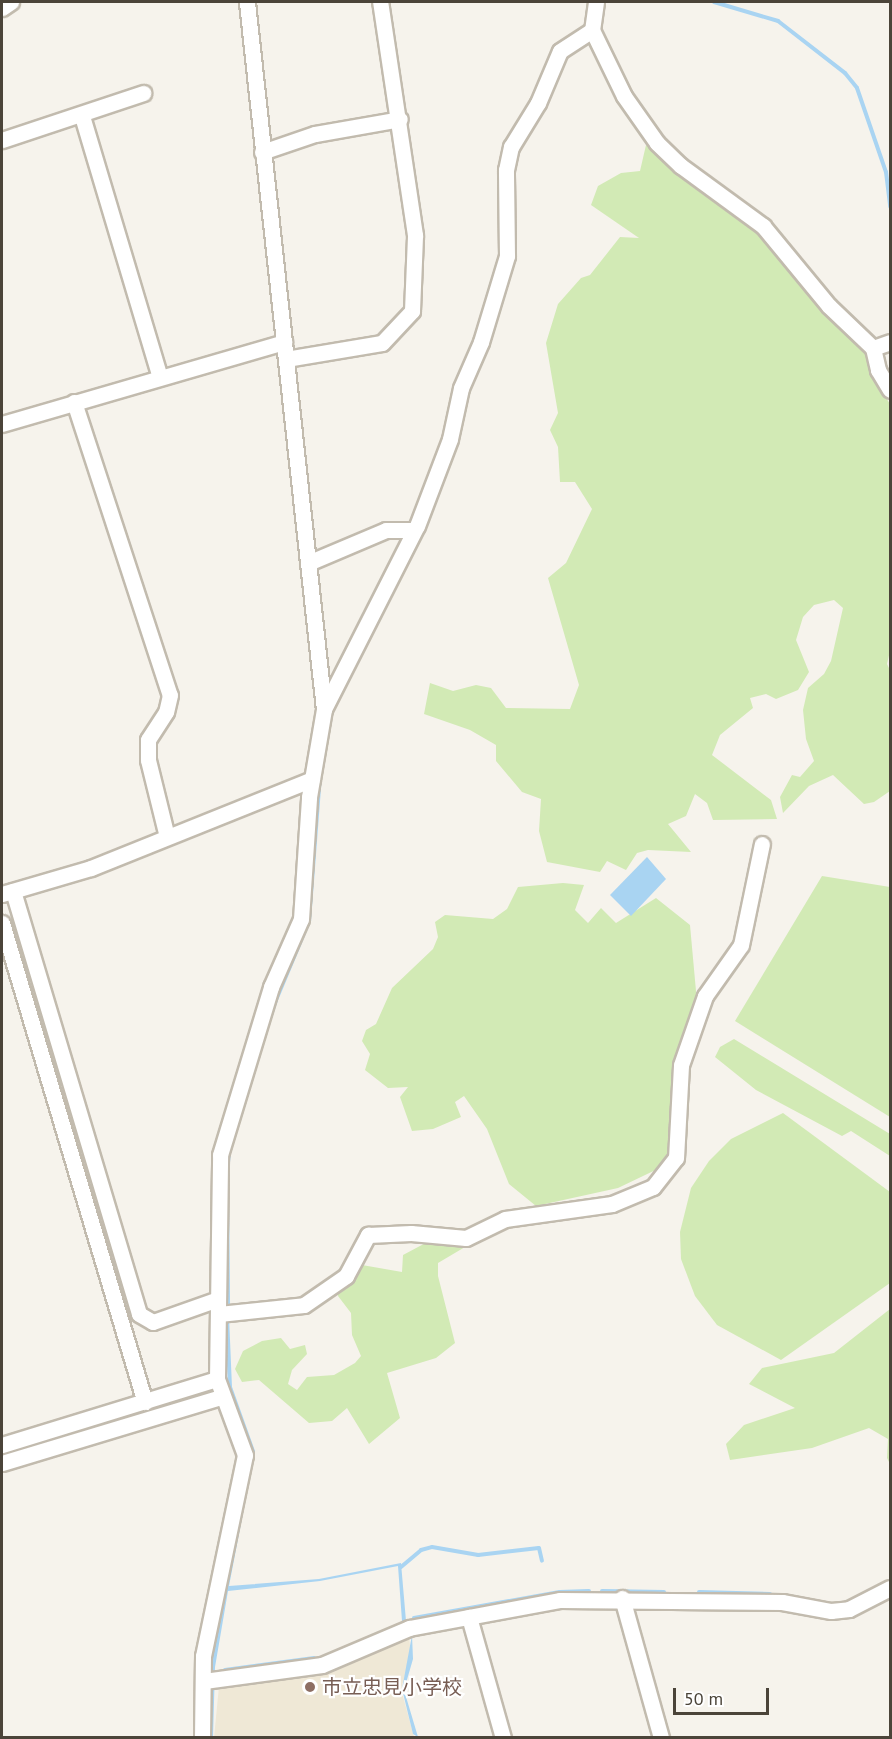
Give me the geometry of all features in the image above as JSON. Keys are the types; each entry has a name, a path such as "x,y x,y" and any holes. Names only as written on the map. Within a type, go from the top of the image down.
{"street":[{"path":"2,8 11,2"},
{"path":"202,1737 207,1631 245,1455 221,1397 217,1379 220,1155 271,987 301,920 312,779 324,709 247,2"},
{"path":"286,359 382,342 412,311 415,235 400,119 380,2"},
{"path":"596,2 592,30 624,96 657,143 681,166 763,226 829,306 873,348 878,370 891,390"},
{"path":"324,709 414,530 450,439 461,388 481,342 507,256 506,170 512,147 538,103 560,51 592,30"},
{"path":"2,140 82,116 143,93"},
{"path":"82,116 160,377"},
{"path":"262,152 315,134 400,119"},
{"path":"2,424 284,342"},
{"path":"873,348 891,342"},
{"path":"74,402 170,695 166,712 148,740 148,760 167,837"},
{"path":"308,563 386,530 414,530"},
{"path":"218,1299 153,1322 139,1314 7,892 91,868 312,779"},
{"path":"219,1314 304,1305 346,1276 368,1235 411,1233 466,1238 505,1219 612,1204 653,1187 676,1158 681,1065 705,996 741,945 762,844"},
{"path":"2,923 145,1402"},
{"path":"2,1445 217,1379"},
{"path":"2,1463 221,1397"},
{"path":"204,1681 322,1665 408,1628 560,1600 622,1598 782,1602 831,1611 849,1609 891,1588"},
{"path":"622,1598 661,1737"},
{"path":"469,1617 503,1737"}],"shaded area":[{"name":"市立忠見小学校","path":"409,1636 411,1655 401,1689 414,1737 214,1738 219,1686 324,1671"}],"green space":[{"path":"646,145 764,235 864,350 871,375 890,404 890,651 887,664 890,670 890,791 874,802 864,804 833,775 809,786 783,813 780,797 792,775 800,777 814,761 806,739 803,710 808,688 824,674 831,661 843,608 834,600 814,605 803,617 796,640 809,672 798,690 776,699 766,694 750,698 753,708 720,735 712,755 771,800 777,819 713,820 707,803 695,794 686,816 668,824 691,852 648,850 637,853 626,870 607,861 600,872 547,862 539,831 541,799 522,792 496,761 496,745 470,730 424,714 430,683 453,691 476,685 491,688 506,708 570,709 579,685 548,578 566,563 592,509 575,482 560,482 558,447 550,430 558,413 546,343 558,304 581,278 590,275 620,237 639,238 591,205 598,186 621,173 640,171"},
{"path":"822,876 890,887 890,1117 735,1021"},
{"path":"563,883 584,885 575,910 588,923 601,908 616,923 656,898 690,925 697,1002 683,1121 666,1165 618,1188 536,1206 509,1184 487,1129 464,1096 455,1102 461,1117 433,1129 412,1131 400,1097 408,1087 388,1088 365,1070 370,1054 362,1041 366,1030 376,1024 392,988 433,949 438,937 435,922 445,915 493,919 507,909 518,887"},
{"path":"734,1039 890,1134 890,1156 851,1131 842,1136 756,1090 715,1057 720,1047"},
{"path":"783,1113 890,1192 890,1283 781,1360 717,1325 695,1296 681,1259 680,1232 691,1188 709,1161 731,1139"},
{"path":"435,1238 448,1238 465,1247 438,1263 438,1276 455,1343 436,1358 387,1373 400,1418 369,1444 347,1408 332,1421 309,1423 259,1380 242,1382 235,1369 243,1351 262,1341 281,1338 290,1349 305,1345 307,1354 292,1370 288,1384 297,1390 307,1377 334,1375 355,1363 361,1356 352,1335 351,1313 338,1296 336,1277 347,1267 362,1265 402,1272 403,1255"},
{"path":"890,1309 890,1464 887,1458 888,1439 869,1428 812,1448 730,1460 726,1444 744,1425 795,1408 749,1384 762,1368 834,1353"}],"water":[{"path":"647,857 666,879 631,916 610,895"},
{"path":"226,1383 231,1384 255,1451 229,1586 319,1579 401,1563 406,1621 402,1621 398,1566 320,1581 228,1591 215,1667 213,1737 208,1738 209,1666 250,1449"},
{"path":"412,1635 413,1659 404,1690 418,1737 413,1734 402,1689"}],"waterway":[{"path":"714,2 778,21 845,73 857,88 886,172 890,207"},
{"path":"340,693 371,633"},
{"path":"257,1057 276,1000 309,921 320,775"},
{"path":"227,1170 230,1145"},
{"path":"227,1184 228,1308"},
{"path":"227,1316 230,1389"},
{"path":"401,1567 421,1550 432,1547 478,1555 539,1548 542,1561"},
{"path":"414,1618 560,1592 589,1591"},
{"path":"602,1591 664,1592"},
{"path":"699,1592 770,1594"},
{"path":"225,1670 314,1658"}],"place":[{"name":"市立忠見小学校","path":"310,1687"}]}
